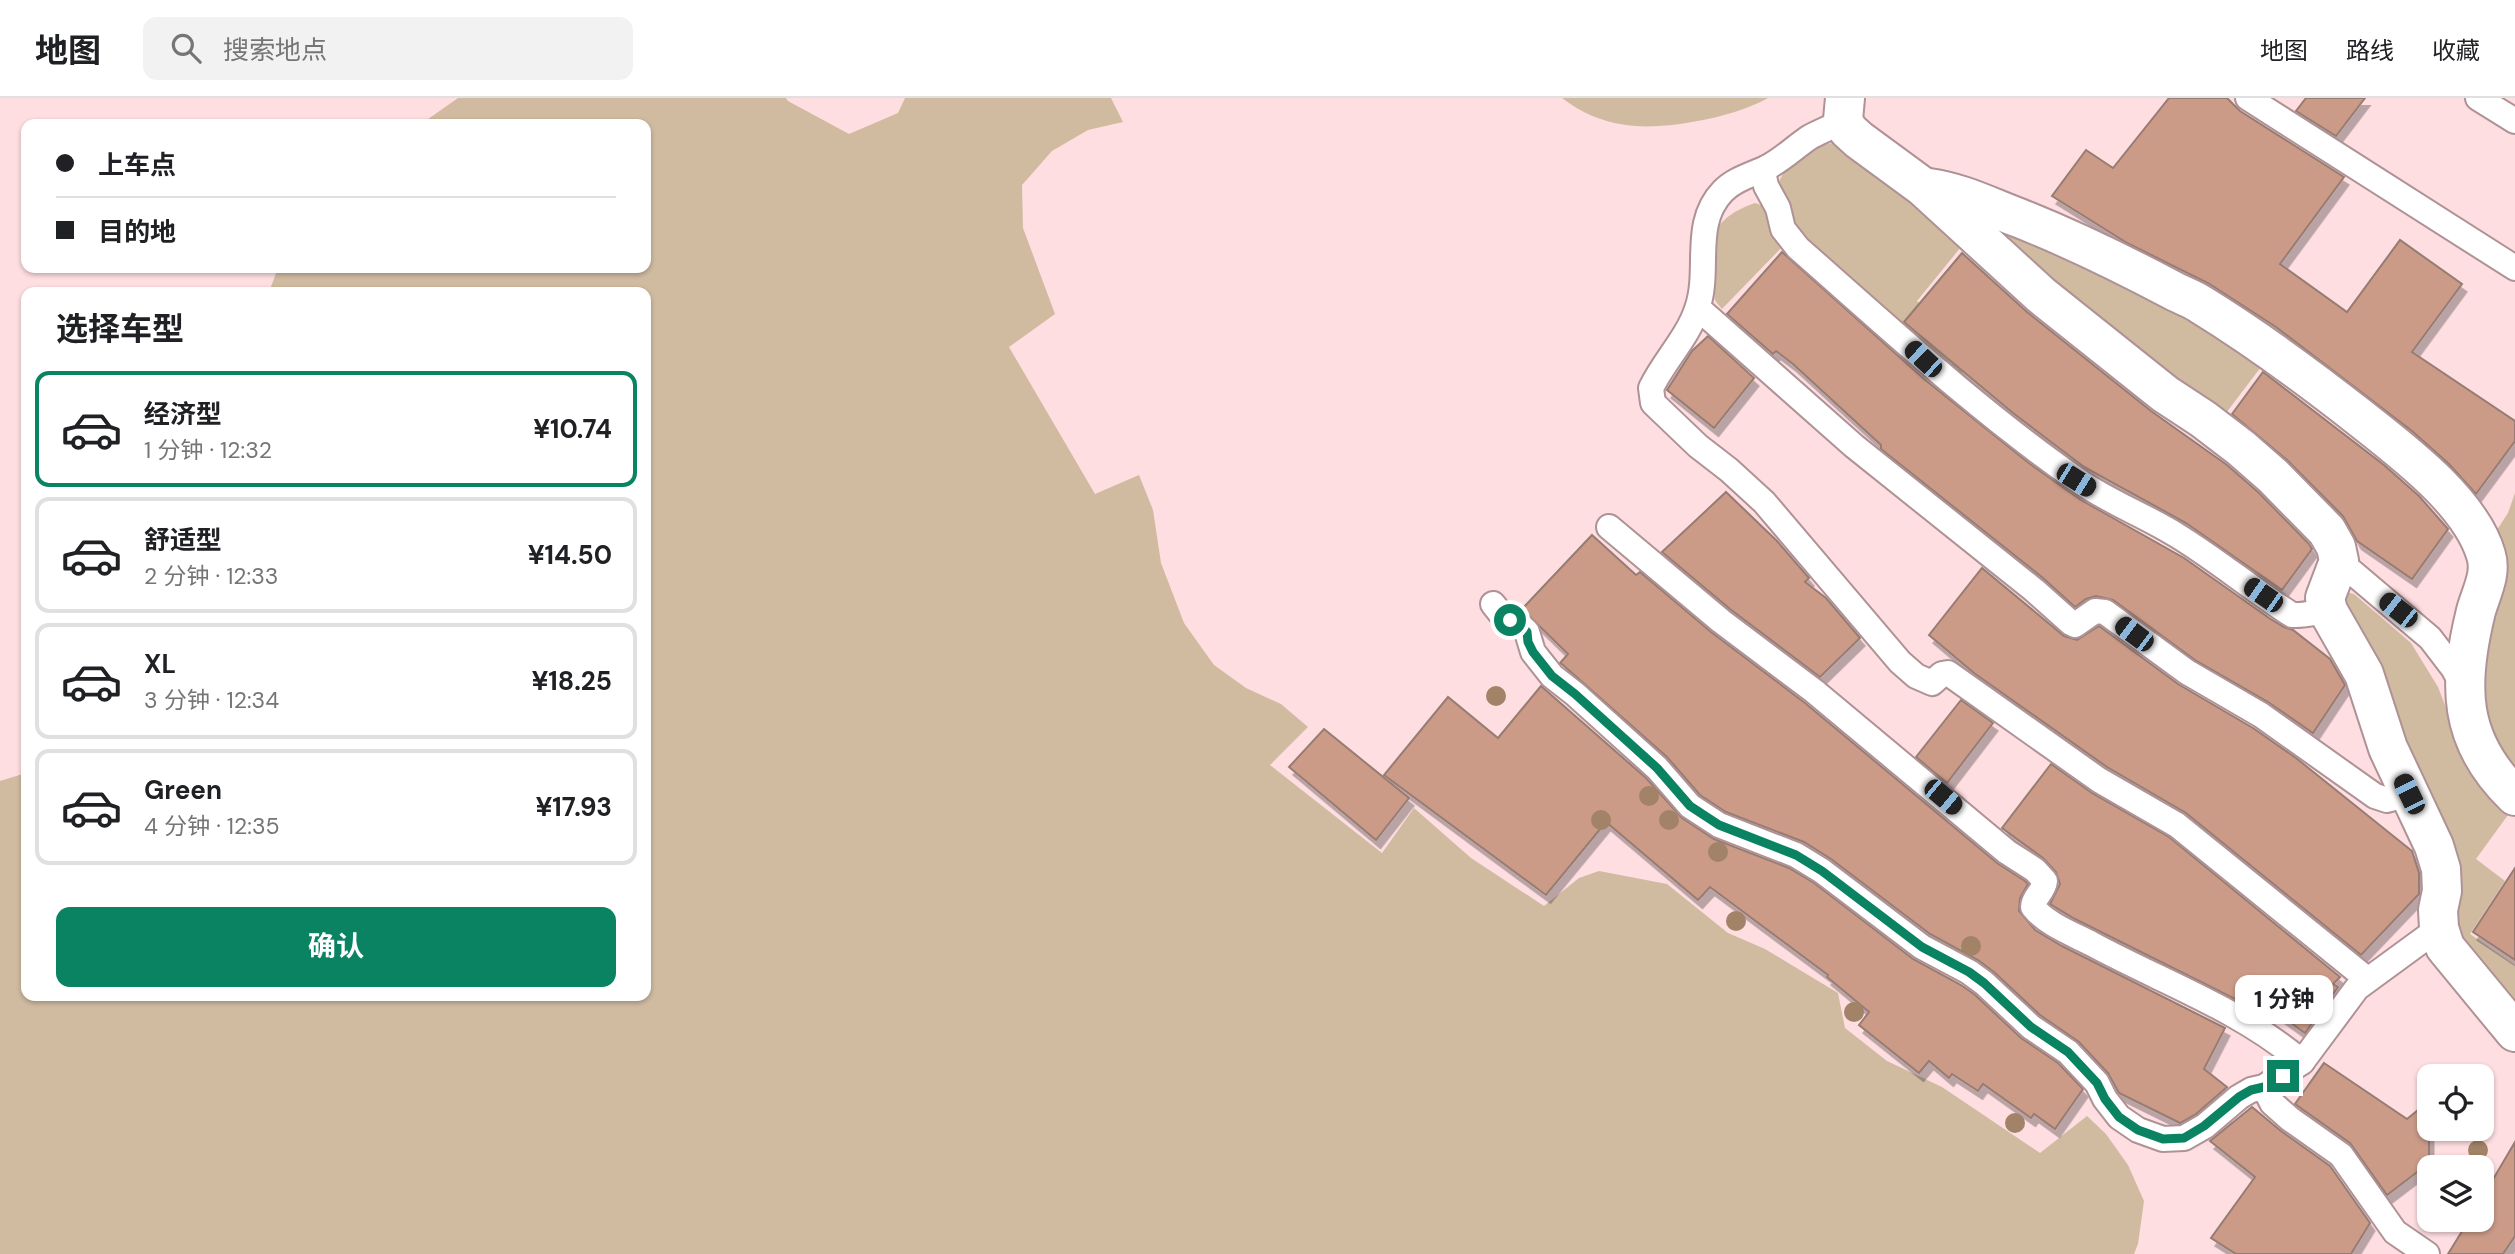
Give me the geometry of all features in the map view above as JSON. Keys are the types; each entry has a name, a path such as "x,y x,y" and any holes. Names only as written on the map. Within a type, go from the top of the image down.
{"street":[{"path":"1844,109 1848,130 1859,140 1923,187 2041,295 2165,394 2222,433 2273,476 2326,531 2336,547 2339,561 2325,598 2328,611 2364,674 2388,748 2424,821 2441,869 2442,891 2438,910 2439,928 2445,947 2515,1032"},
{"path":"1923,187 1965,195 2075,241 2138,270 2197,302 2245,332 2402,449 2458,508 2479,535 2487,558 2487,578 2476,610 2463,686 2466,713 2490,766 2515,796"}],"lane":[{"path":"2248,98 2515,268"},
{"path":"2478,98 2515,121"},
{"path":"1844,109 1812,136 1766,168 1744,176 1726,188 1716,200 1707,218 1702,240 1702,283 1698,308 1651,388 1653,402 1698,446 1764,502 1900,662 1916,676 1932,683 1942,674 1948,673 2099,780 2177,825 2367,979"},
{"path":"1766,168 1766,186 1777,208 1783,229 1798,248 1923,359 2011,431 2076,480 2178,536 2292,615 2306,616 2328,611"},
{"path":"1698,308 1854,446 2034,590 2071,623 2079,623 2095,611 2105,612 2187,672 2261,715 2375,796 2388,800 2409,794"},
{"path":"1609,527 1721,621 1814,691 2007,852 2040,875 2045,881 2044,888 2033,901 2033,907 2044,917 2118,958 2240,1019 2302,1062"},
{"path":"2339,561 2430,638 2454,668 2463,686"},
{"path":"1493,604 1501,614 1518,623 1527,632 1533,652 1552,676 1657,768 1690,806 1719,825 1796,855 1822,871 1922,947 1969,972 2031,1027 2068,1052 2097,1083 2119,1117 2138,1130 2163,1139 2184,1138 2204,1126 2239,1097 2264,1087 2302,1062 2357,988 2439,928"},
{"path":"2264,1087 2272,1103 2290,1119 2341,1155 2395,1232 2427,1254"}],"shaded area":[{"path":"458,98 786,98 849,134 898,113 905,98 1111,98 1123,122 1088,130 1052,151 1022,185 1023,228 1055,314 1009,347 1095,494 1139,475 1153,510 1161,563 1184,623 1214,665 1246,688 1281,704 1308,727 1270,765 1382,853 1414,808 1471,858 1544,906 1579,878 1599,871 1667,884 1728,933 1765,949 1838,993 1845,1028 1887,1061 1942,1087 2040,1153 2087,1116 2106,1134 2128,1165 2144,1201 2134,1254 0,1254 0,781 21,775 21,1001 651,1001 651,287 271,287 276,273 651,273 651,119 428,119"},
{"path":"1562,98 1768,98 1737,111 1699,121 1642,126 1617,124 1600,119"},
{"path":"1839,142 1928,215 1961,247 1917,301 1978,352 1961,375 1796,237 1777,186 1788,168 1802,155"},
{"path":"1755,203 1767,207 1785,244 1722,309 1714,295 1716,233 1727,218"},
{"path":"2011,231 2053,240 2264,363 2223,417 2004,243 2005,235"},
{"path":"2515,493 2515,780 2502,759 2486,715 2481,683 2493,536 2508,513"},
{"path":"2342,591 2354,594 2411,643 2438,687 2455,731 2513,808 2476,859 2505,881 2470,934 2515,965 2515,999 2490,977 2462,945 2335,595"}],"building":[{"path":"2169,98 2227,98 2240,111 2344,177 2280,264 2347,312 2400,240 2462,284 2412,352 2515,421 2515,441 2476,494 2449,464 2412,431 2276,327 2208,283 2127,243 2052,196 2086,150 2113,168"},
{"path":"2306,98 2365,98 2336,136 2296,111"},
{"path":"1782,252 1924,379 2030,464 2081,500 2184,558 2269,618 2293,630 2330,659 2345,685 2313,733 2268,702 2195,660 2113,600 2096,596 2075,607 2043,578 1881,449 1881,445 1793,364 1776,351 1773,354 1727,314"},
{"path":"1962,253 2027,312 2151,411 2227,465 2309,544 2312,549 2282,590 2186,523 2084,467 2013,413 1904,322"},
{"path":"1708,336 1754,378 1714,428 1667,390 1692,351"},
{"path":"2263,372 2384,465 2419,496 2448,529 2412,579 2357,541 2343,516 2287,460 2232,414"},
{"path":"1726,492 1777,541 1809,578 1805,582 1826,598 1860,638 1820,677 1730,609 1662,552"},
{"path":"1592,535 1636,575 1640,572 1711,632 1805,703 1997,863 2025,881 2028,884 2020,898 2019,911 2035,930 2225,1028 2204,1069 2227,1087 2196,1114 2180,1123 2119,1093 2108,1073 2079,1042 2040,1015 1978,960 1930,934 1831,859 1804,842 1726,812 1700,795 1667,757 1560,663 1568,654 1522,609"},
{"path":"1982,568 2064,636 2077,640 2099,626 2178,684 2253,728 2296,758 2412,851 2419,873 2419,894 2361,955 2186,813 2107,767 1974,673 1929,635"},
{"path":"1541,686 1646,778 1682,818 1714,839 1789,868 1814,883 1913,959 1974,994 2021,1038 2058,1063 2083,1089 2055,1129 2034,1114 2031,1118 1983,1084 1978,1091 1952,1074 1949,1078 1929,1061 1919,1073 1859,1025 1869,1012 1827,977 1828,975 1710,887 1698,900 1606,822 1546,895 1384,775 1448,697 1498,738"},
{"path":"1961,700 1993,723 1947,783 1916,757"},
{"path":"1324,729 1409,798 1376,840 1289,767"},
{"path":"2051,764 2092,793 2169,837 2340,977 2333,984 2338,987 2305,1033 2245,990 2239,1001 2050,904 2060,884 2056,872 2043,858 2002,828"},
{"path":"2515,868 2515,960 2473,932"},
{"path":"2324,1063 2407,1119 2417,1111 2417,1141 2429,1141 2429,1155 2417,1155 2417,1172 2387,1195 2350,1143 2295,1104"},
{"path":"2252,1107 2330,1166 2370,1223 2351,1254 2236,1254 2211,1238 2255,1177 2210,1141"},
{"path":"2515,1142 2515,1236 2503,1254 2448,1254 2462,1232 2494,1232 2494,1178"}],"route":[{"path":"1510,620 1518,623 1527,632 1533,652 1552,676 1657,768 1690,806 1719,825 1796,855 1822,871 1922,947 1969,972 2031,1027 2068,1052 2097,1083 2119,1117 2138,1130 2163,1139 2184,1138 2204,1126 2239,1097 2283,1076"}]}
